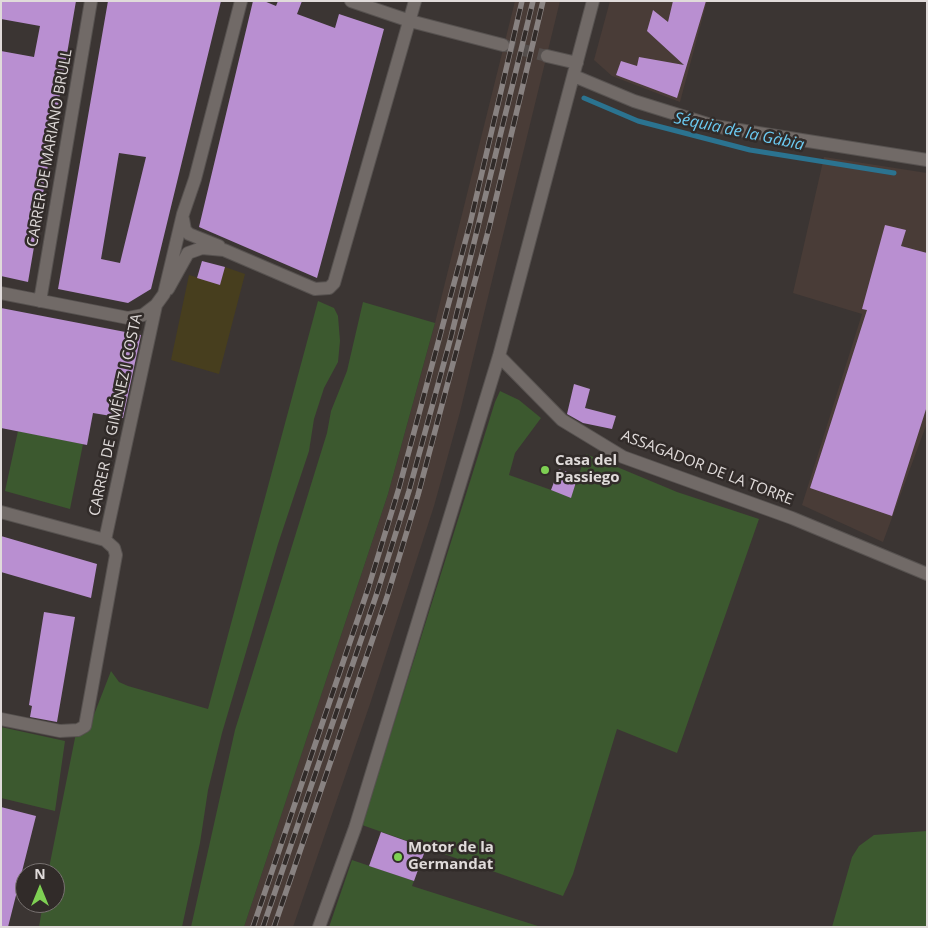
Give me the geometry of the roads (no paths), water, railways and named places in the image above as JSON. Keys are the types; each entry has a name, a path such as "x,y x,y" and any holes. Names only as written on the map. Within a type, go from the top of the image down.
{"street":[{"name":"CARRER DE MARIANO BRULL","path":"40,301 92,1"},
{"name":"CARRER DE GIMÉNEZ I COSTA","path":"1,719 60,731 78,730 85,726 116,555 114,548 105,540 156,305 164,294 183,214 195,179 241,1"},
{"path":"351,1 410,21 503,45"},
{"path":"183,214 182,224 189,234 210,241 224,250 315,289 329,288 338,277 415,1"},
{"path":"319,927 355,828 499,356 593,1"},
{"path":"547,56 634,101 714,126 927,160"},
{"path":"164,294 177,276 180,266 188,253 202,248 224,250"},
{"path":"1,293 128,318 143,315 156,305"},
{"name":"ASSAGADOR DE LA TORRE","path":"499,356 562,420 623,457 792,518 927,574"},
{"path":"1,512 105,540"}],"waterway":[{"name":"Séquia de la Gàbia","path":"584,98 638,121 750,150 894,173"}],"tunnel":[{"path":"503,45 547,56"}],"railway":[{"path":"253,927 368,589 399,488 470,224 522,1"},
{"path":"263,927 377,593 409,491 451,337 533,1"},
{"path":"274,927 387,597 418,495 489,228 543,1"}],"place":[{"name":"Casa del Passiego","path":"545,470"},
{"name":"Motor de la Germandat","path":"398,857"}]}
